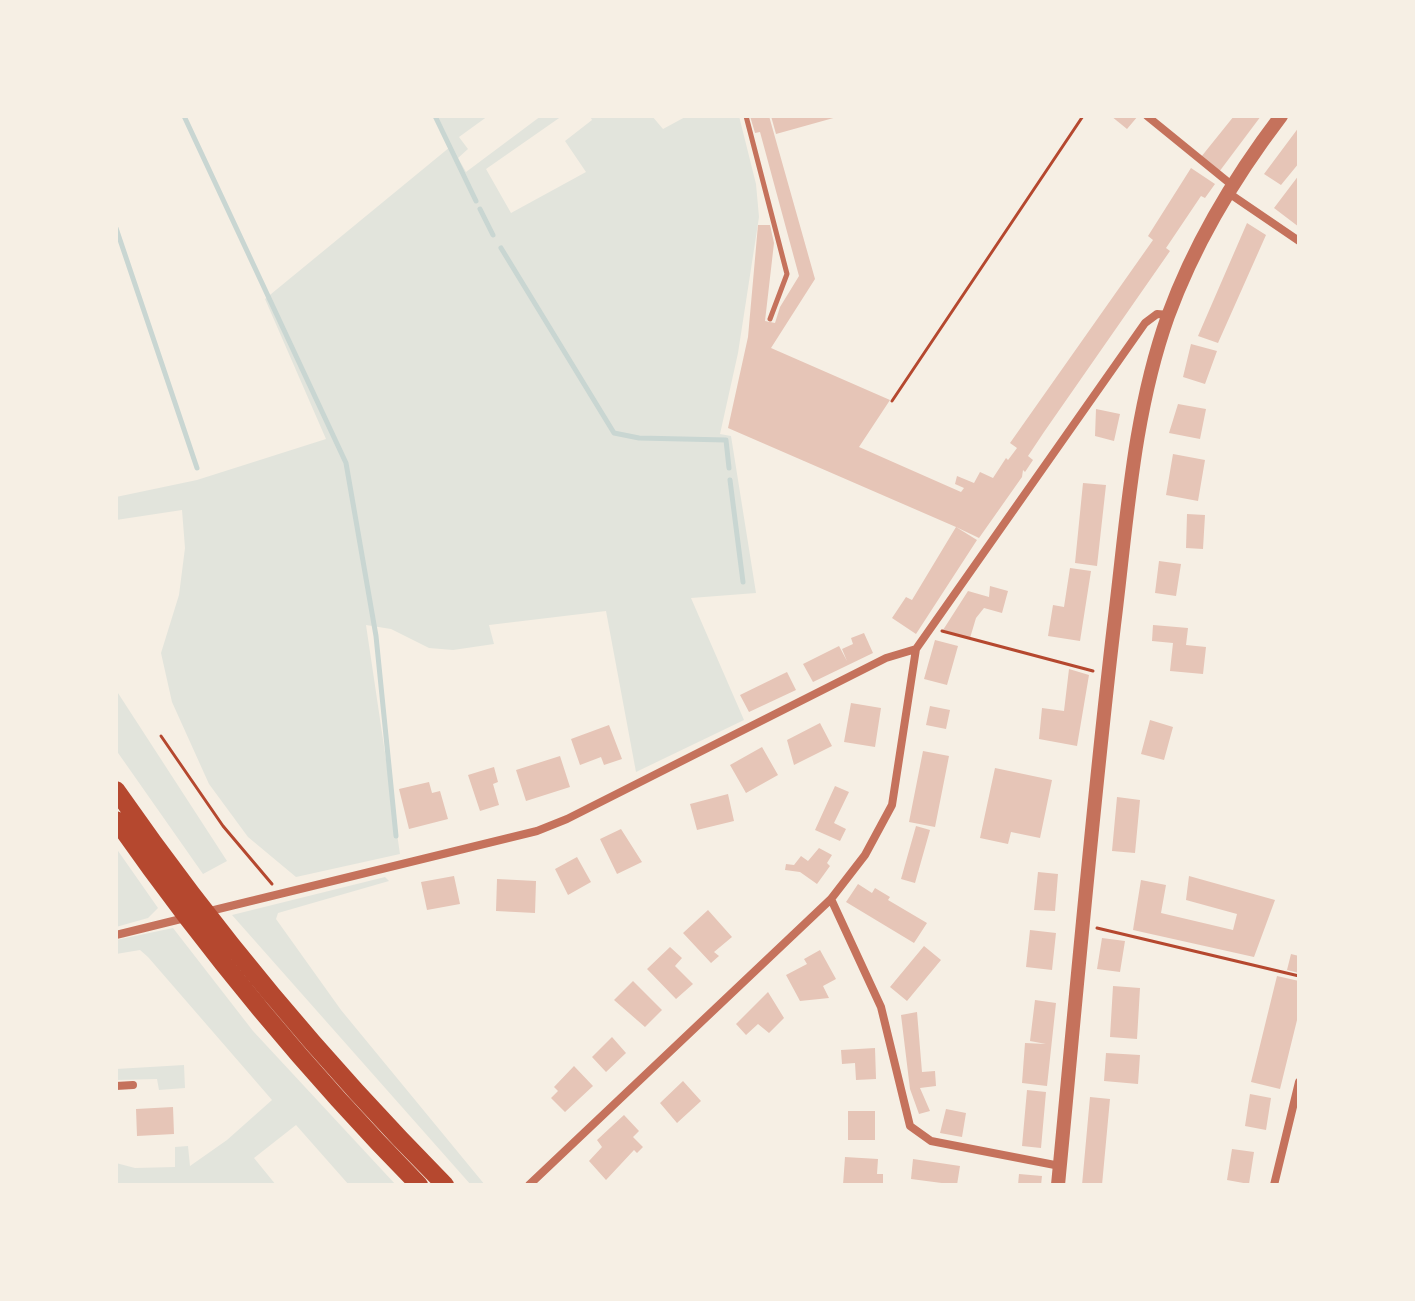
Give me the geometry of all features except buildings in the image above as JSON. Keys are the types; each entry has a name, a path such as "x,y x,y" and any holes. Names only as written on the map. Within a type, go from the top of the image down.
{"highway":[{"path":"116,790 180,895"},
{"path":"116,820 214,937 445,1185"},
{"path":"214,937 265,1016 419,1185"}],"street":[{"path":"1147,116 1232,190 1299,241"},
{"path":"1058,1185 1131,482 1147,389 1169,315 1248,160 1281,116"},
{"path":"529,1185 831,899 865,855 892,805 916,649 1145,323 1157,314 1169,315"},
{"path":"116,935 547,827 886,658 916,649"},
{"path":"831,899 881,1007 910,1126 931,1141 1060,1166"},
{"path":"1274,1185 1299,1082"},
{"path":"116,1086 133,1085"}],"lane":[{"path":"746,116 787,274 770,319"}],"path":[{"path":"892,401 1083,116"},
{"path":"931,628 1086,669"},
{"path":"161,736 223,826 280,893"},
{"path":"1083,924 1299,976"}],"shaded area":[{"path":"433,116 488,116 459,137 468,149 458,158 466,172 541,116 562,116 486,169 511,213 586,172 565,141 592,120 590,116 652,116 663,129 687,116 739,116 756,184 759,217 738,353 720,434 731,436 756,593 691,598 744,720 636,772 606,611 489,625 494,644 453,650 429,648 391,629 366,625 400,854 296,877 248,837 209,784 172,702 161,653 179,595 185,548 182,510 116,520 116,497 197,480 326,439 265,299 450,147"},
{"path":"116,690 227,861 203,874 116,750"},
{"path":"116,848 158,908 148,918 116,927"},
{"path":"385,877 389,881 278,913 276,919 341,1010 485,1185 471,1185 232,915"},
{"path":"173,928 253,1031 396,1185 349,1185 296,1125 254,1158 276,1185 116,1185 116,1163 135,1168 175,1167 175,1147 188,1146 190,1166 227,1140 272,1100 148,957 140,950 116,954 116,940"},
{"path":"184,1065 185,1088 159,1090 157,1079 116,1080 116,1069"}],"waterway":[{"path":"184,116 346,463 376,636 396,836"},
{"path":"435,116 476,201"},
{"path":"480,209 493,235"},
{"path":"116,228 197,468"},
{"path":"501,248 614,433 639,438 726,440 729,468"},
{"path":"730,480 743,582"}]}
